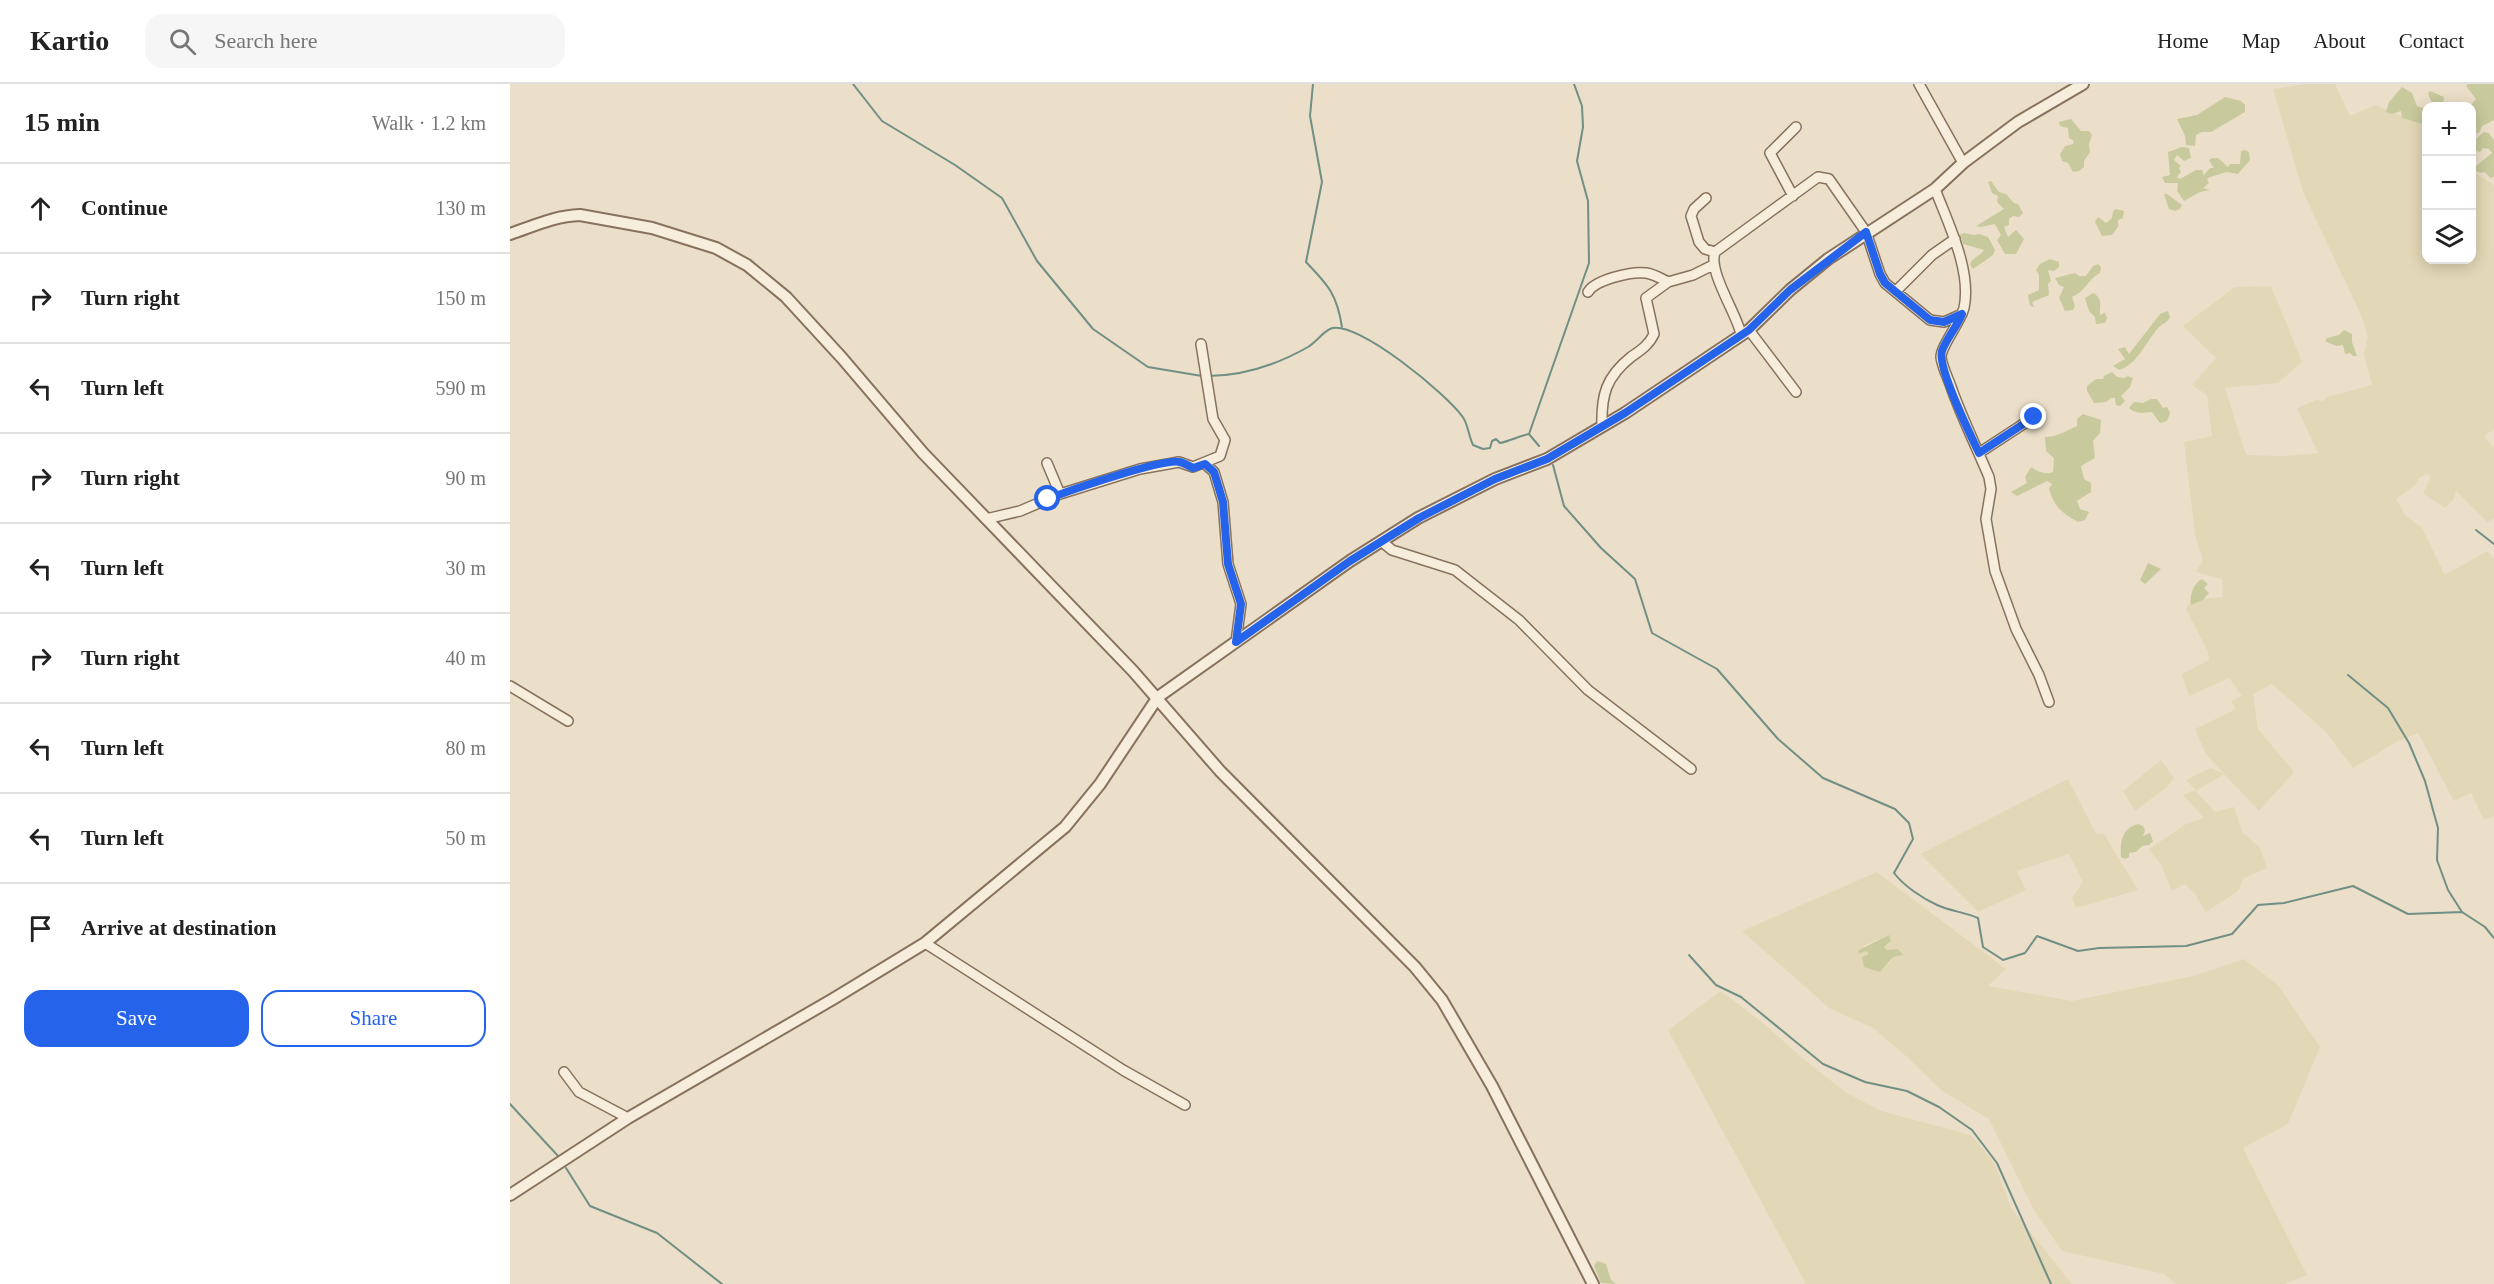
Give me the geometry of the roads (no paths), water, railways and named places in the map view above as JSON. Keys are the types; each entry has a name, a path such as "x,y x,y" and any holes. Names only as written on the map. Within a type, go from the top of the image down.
{"street":[{"path":"1918,84 1963,163"},
{"path":"510,1195 628,1118 818,1008 925,942 1065,827 1100,784 1158,697 1381,541 1495,479 1547,459 1602,426 1745,332 1790,290 1866,232 1935,189 1963,163 2018,122 2083,84"},
{"path":"1793,196 1770,153 1796,127"},
{"path":"1714,252 1818,177 1829,179 1866,232 1885,283 1930,320 1944,322 1962,314"},
{"path":"1935,189 1962,267 1965,300 1957,327 1942,350 1941,357 1953,395 1989,477 1992,489 1986,519 1995,571 2016,629 2039,675 2049,702"},
{"path":"1706,198 1694,209 1691,216 1699,242 1706,249 1714,252"},
{"path":"510,234 558,216 580,215 652,228 716,248 747,265 786,297 842,358 923,453 1158,697 1220,771 1402,953 1442,1000 1492,1086 1593,1284"},
{"path":"1896,291 1932,255 1954,239"},
{"path":"1714,252 1713,265 1737,319 1745,332 1796,392"},
{"path":"1602,426 1603,398 1611,376 1647,345 1654,334 1646,298 1668,282 1693,275 1713,265"},
{"path":"1588,292 1591,286 1599,281 1633,274 1646,273 1668,282"},
{"path":"1201,344 1208,375 1213,419 1225,440 1214,472"},
{"path":"1979,453 2034,417"},
{"path":"986,519 1020,511 1060,494 1131,472 1171,462 1179,462 1193,468 1220,456"},
{"path":"1047,463 1060,494"},
{"path":"1205,464 1214,472 1223,502 1228,564 1241,604 1236,642"},
{"path":"1381,541 1392,550 1455,570 1518,620 1588,690 1691,769"},
{"path":"510,686 568,722"},
{"path":"925,942 1085,1047 1185,1105"},
{"path":"564,1072 579,1092 628,1118"}],"waterway":[{"path":"853,84 882,121 955,165 1002,198 1037,261 1093,329 1148,367 1202,376"},
{"path":"1313,84 1310,116 1322,182 1306,262 1320,277 1334,298 1342,327"},
{"path":"1529,434 1589,263 1588,201 1577,161 1583,127 1582,106 1574,84"},
{"path":"1208,376 1234,374 1272,364 1308,347 1330,329 1342,329 1380,346 1441,394 1464,419 1473,445 1483,449 1490,448 1492,441 1496,439 1500,443 1529,434 1539,446"},
{"path":"1553,465 1564,506 1601,548 1635,579 1652,633 1717,669 1778,739 1823,778 1895,809 1909,823 1913,839 1894,873 1908,887 1931,902 1978,918 1983,947 2003,960 2025,953 2037,936 2078,951 2099,948 2186,946 2232,934 2258,905 2284,903 2353,886 2408,914 2462,912 2485,927 2494,938"},
{"path":"2476,530 2494,544"},
{"path":"2348,675 2388,708 2409,743 2425,781 2438,828 2437,860 2448,890 2462,912"},
{"path":"1689,955 1716,985 1741,997 1823,1064 1865,1082 1907,1091 1939,1107 1972,1130 1997,1163 2051,1284"},
{"path":"510,1104 559,1157"},
{"path":"566,1168 590,1206 657,1233 722,1284"}]}
